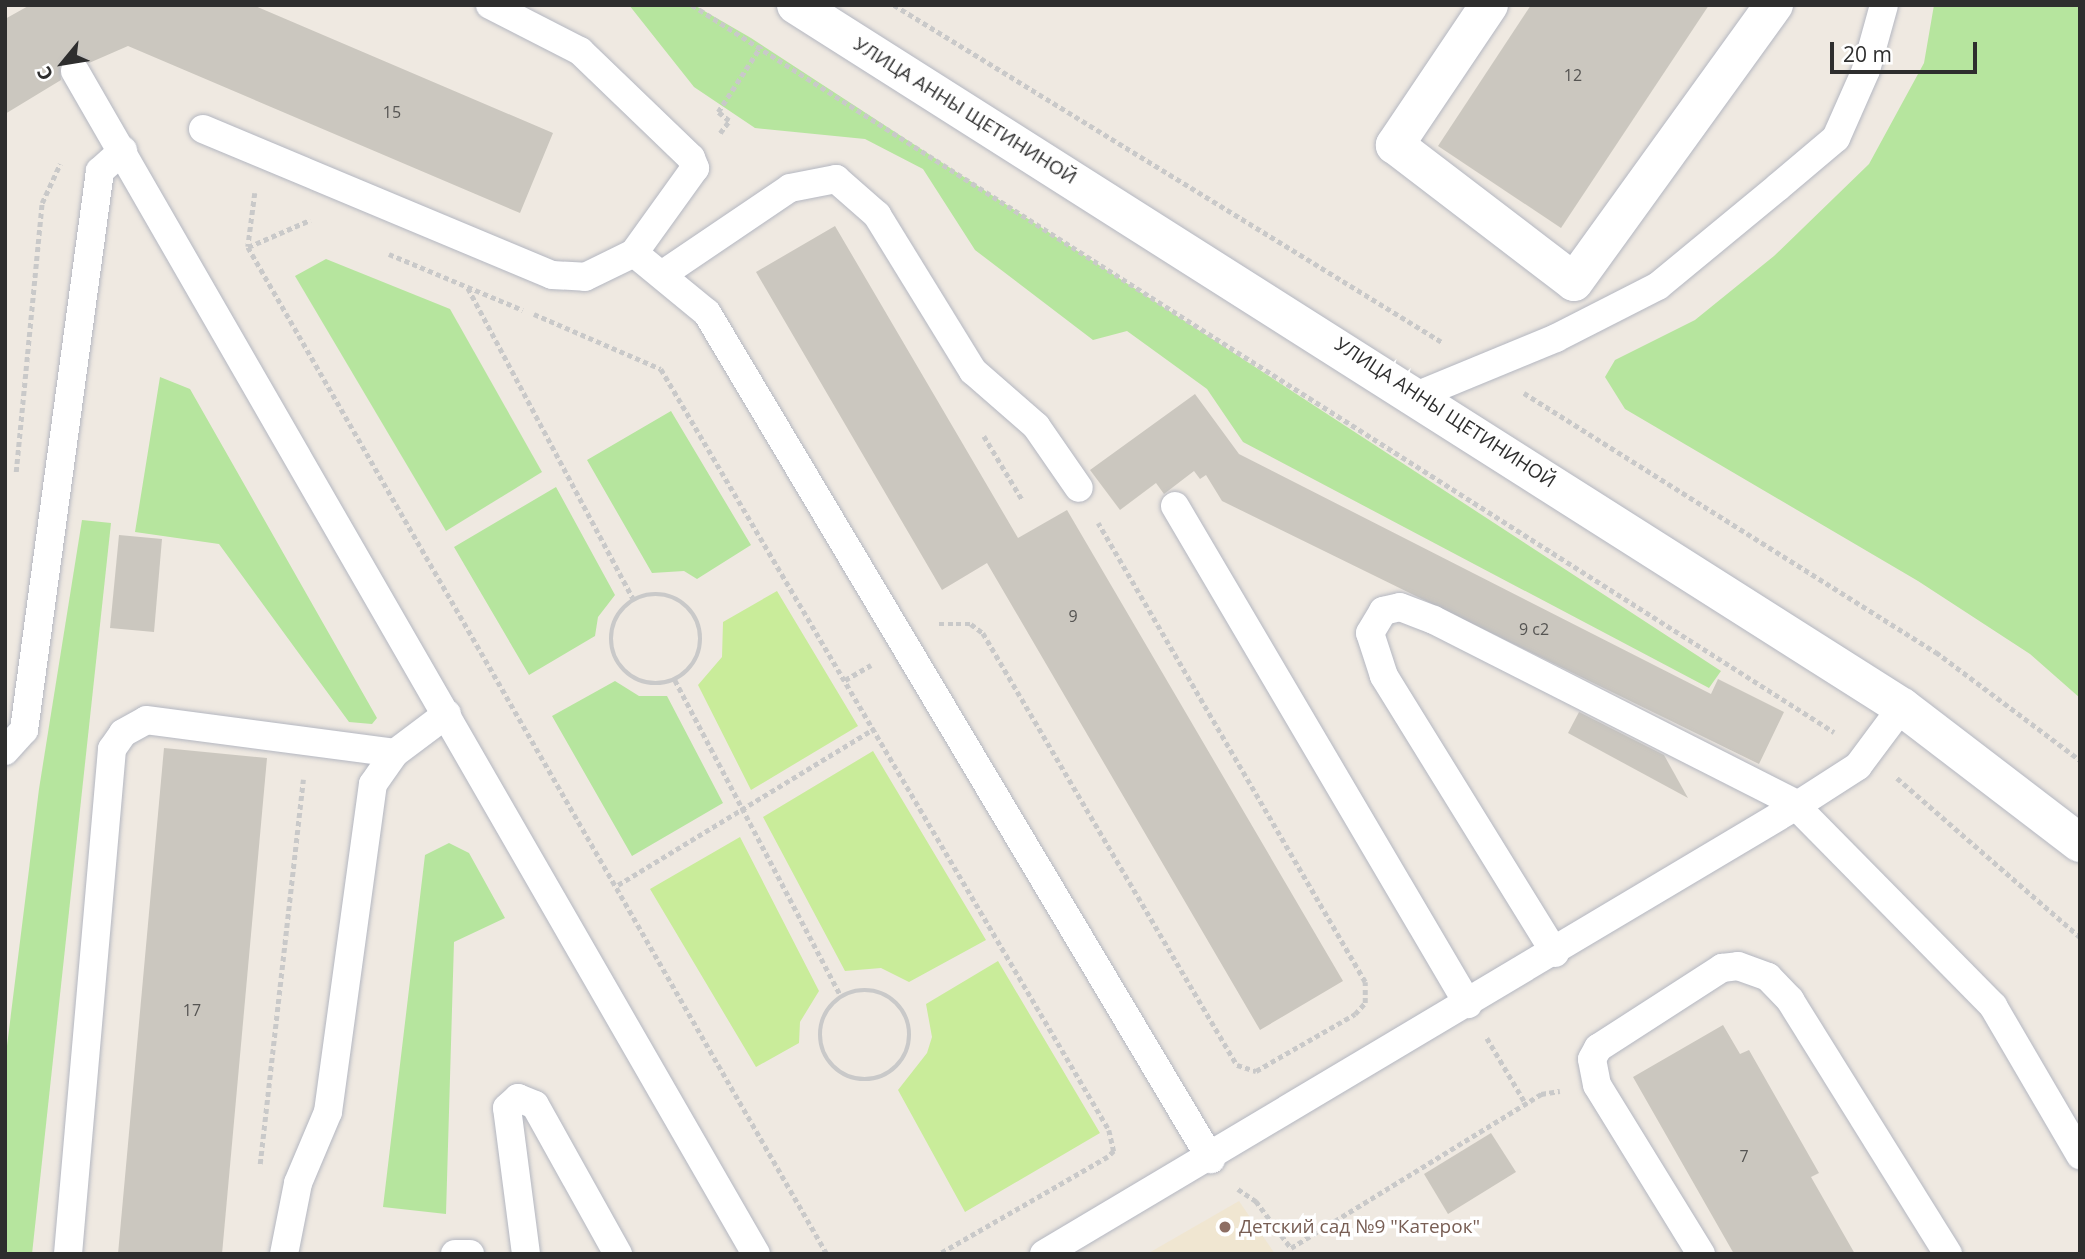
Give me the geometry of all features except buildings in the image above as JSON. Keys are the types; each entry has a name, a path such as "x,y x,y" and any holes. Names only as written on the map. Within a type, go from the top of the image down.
{"main road":[{"name":"УЛИЦА АННЫ ЩЕТИНИНОЙ","path":"796,5 1418,395 1902,707 2080,843"},
{"path":"1489,5 1395,145 1574,282 1774,5"}],"lane":[{"path":"203,130 552,275 586,277 634,253 695,168 687,152 580,51 490,5"},
{"path":"1418,395 1556,338 1658,286 1778,187 1836,138 1866,70 1884,5"},
{"path":"75,71 123,150 756,1254"},
{"path":"5,751 24,730 100,171 123,150"},
{"path":"663,274 790,188 836,179 877,215 973,370 1036,426 1079,488"},
{"path":"634,253 663,274 707,313 1211,1159"},
{"path":"1175,506 1468,1004"},
{"path":"1555,953 1384,676 1370,633 1383,611 1400,607 1434,620 1797,806 1993,1006 2080,1155"},
{"path":"1045,1254 1211,1159 1797,806 1869,754 1902,707"},
{"path":"284,1254 298,1183 328,1112 363,821 373,784 395,753 447,714"},
{"path":"68,1254 112,749 123,733 146,720 307,737 395,753"},
{"path":"1701,1254 1597,1085 1592,1059 1598,1048 1722,968 1753,968 1790,1000 1948,1254"},
{"path":"526,1254 507,1108 517,1098 535,1105 618,1254"},
{"path":"454,1254 470,1254"}],"path":[{"path":"692,5 761,46 1869,754 2080,937"},
{"path":"695,168 729,121 718,112 761,46"},
{"path":"15,481 42,204 52,176 85,128 103,117"},
{"path":"268,155 250,209 248,247 618,885 827,1254"},
{"path":"248,247 290,223 306,218 318,223"},
{"path":"381,250 662,369 1114,1142 1108,1157 940,1254"},
{"path":"468,288 633,598"},
{"path":"980,429 1023,501"},
{"path":"931,622 971,624 983,633 1237,1065 1256,1071 1355,1014 1368,989 1107,538"},
{"path":"667,594 695,614 699,653 675,680 648,684 618,663 611,628 633,598 667,594"},
{"path":"675,680 841,996"},
{"path":"618,885 874,729"},
{"path":"259,1172 307,737"},
{"path":"878,991 906,1015 907,1052 881,1078 843,1075 829,1063 820,1026 841,996 878,991"},
{"path":"1468,1004 1526,1104"},
{"path":"1224,1195 1246,1190 1291,1248 1541,1094 1597,1085"}],"shaded area":[{"name":"Детский сад №9 \"Катерок\"","path":"1239,1201 1275,1254 1147,1254"}],"green space":[{"path":"629,5 694,5 751,38 1721,671 1709,688 1243,442 1207,389 1127,331 1093,340 975,250 923,169 865,139 755,128 694,87"},
{"path":"1934,5 2080,5 2080,698 2030,654 1918,581 1625,409 1605,377 1615,360 1695,320 1774,256 1869,164 1924,63"},
{"path":"326,259 450,309 542,472 446,531 295,276"},
{"path":"160,377 190,389 377,718 372,724 349,722 219,544 135,532"},
{"path":"671,411 751,545 697,579 684,571 652,573 587,460"},
{"path":"556,487 615,595 598,617 595,636 529,675 454,547"},
{"path":"82,520 111,523 32,1254 5,1254 5,1062 39,789"},
{"path":"777,591 858,726 751,790 698,685 722,657 723,622"},
{"path":"615,681 639,696 667,696 723,803 632,856 552,716"},
{"path":"873,751 986,940 909,982 881,968 845,971 763,817"},
{"path":"740,837 819,991 800,1022 799,1043 756,1067 650,889"},
{"path":"449,843 469,853 505,918 454,942 446,1214 383,1207 425,855"},
{"path":"998,961 1100,1133 965,1212 898,1090 927,1053 932,1037 926,1004"}],"place":[{"name":"Детский сад №9 \"Катерок\"","path":"1225,1227"}]}
